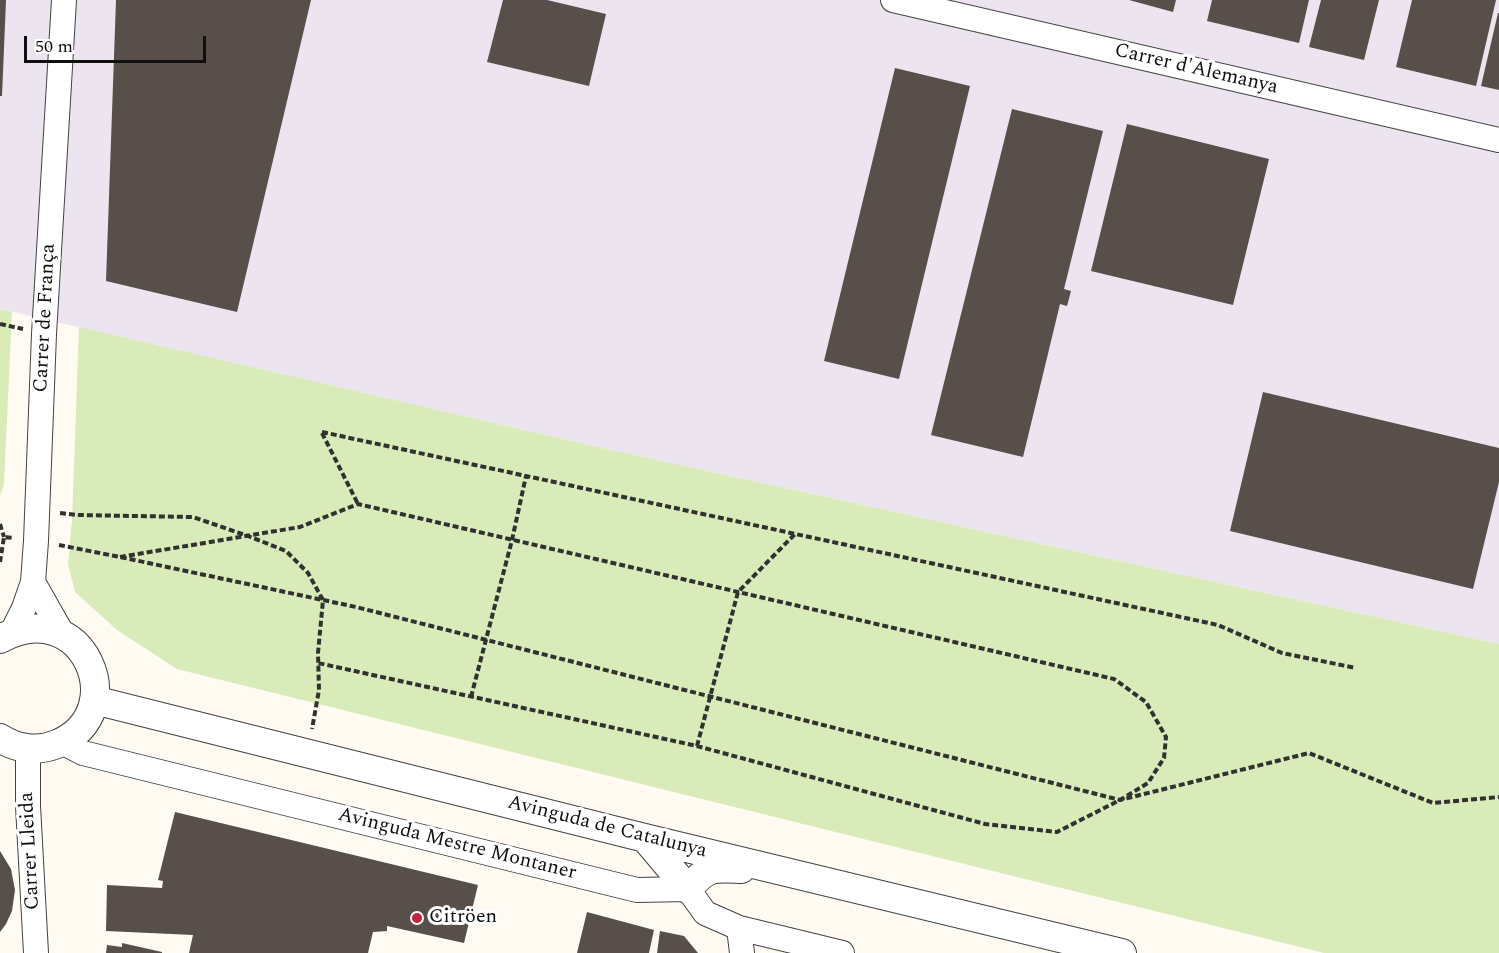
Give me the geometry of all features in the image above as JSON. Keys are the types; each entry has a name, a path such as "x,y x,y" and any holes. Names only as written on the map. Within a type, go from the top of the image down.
{"street":[{"name":"Carrer de França","path":"6,636 24,608 33,582 44,334 64,0"},
{"name":"Carrer d'Alemanya","path":"893,0 1499,140"},
{"path":"33,582 63,635"},
{"path":"0,738 15,746 28,749 45,748 62,742 79,729 86,720 94,700 95,687 89,663 74,642 63,635 51,630 34,628 6,636"},
{"name":"Avinguda de Catalunya","path":"94,700 645,838 1122,953"},
{"name":"Avinguda Mestre Montaner","path":"62,742 83,753 638,890 688,889"},
{"name":"Carrer Lleida","path":"28,749 28,806 36,953"},
{"path":"645,838 705,913 739,928 842,953"},
{"path":"688,889 698,877 714,868 773,869"},
{"path":"739,928 742,953"}],"path":[{"path":"358,504 322,432 1218,625 1282,653 1356,668"},
{"path":"471,697 512,540 526,476"},
{"path":"120,556 300,527 358,504 1114,679 1146,702 1166,738 1164,758 1148,783 1120,800 1057,831 985,824 697,746 318,663"},
{"path":"37,511 77,515 192,517 286,551 308,573 323,600 318,663 319,690 307,753"},
{"path":"0,524 4,537"},
{"path":"697,746 738,592 795,534"},
{"path":"36,541 120,556 323,600 1120,800 1309,753 1433,803 1499,797"}],"shaded area":[{"path":"0,0 1499,0 1499,644 602,448 0,309"}],"green space":[{"path":"0,309 12,312 4,484 0,496"},
{"path":"79,327 602,448 1499,644 1499,953 1324,953 177,669 117,630 75,592 68,564 72,520"}],"building":[{"path":"0,0 6,0 2,96 0,96"},
{"path":"116,0 311,0 237,312 106,281"},
{"path":"503,0 547,0 606,14 589,86 487,62"},
{"path":"1129,0 1176,0 1173,12"},
{"path":"1212,0 1309,0 1299,43 1207,21"},
{"path":"1321,0 1379,0 1364,60 1309,47"},
{"path":"1412,0 1496,0 1476,86 1396,67"},
{"path":"1499,13 1499,90 1481,86"},
{"path":"895,68 970,86 899,379 824,361"},
{"path":"1012,109 1103,131 1064,289 1071,291 1067,306 1060,304 1023,457 931,435"},
{"path":"1127,124 1269,159 1233,305 1091,271"},
{"path":"1263,392 1499,448 1499,482 1473,589 1230,531"},
{"path":"175,812 478,885 464,943 387,926 387,931 373,932 368,953 189,953 193,935 106,931 107,885 162,888 163,881 158,880"},
{"path":"0,851 11,869 15,890 12,911 0,932"},
{"path":"587,912 654,930 649,953 577,953"},
{"path":"660,931 684,936 698,953 657,953"},
{"path":"122,943 162,953 106,953 107,945 122,947"}],"place":[{"name":"Citröen","path":"417,918"}]}
